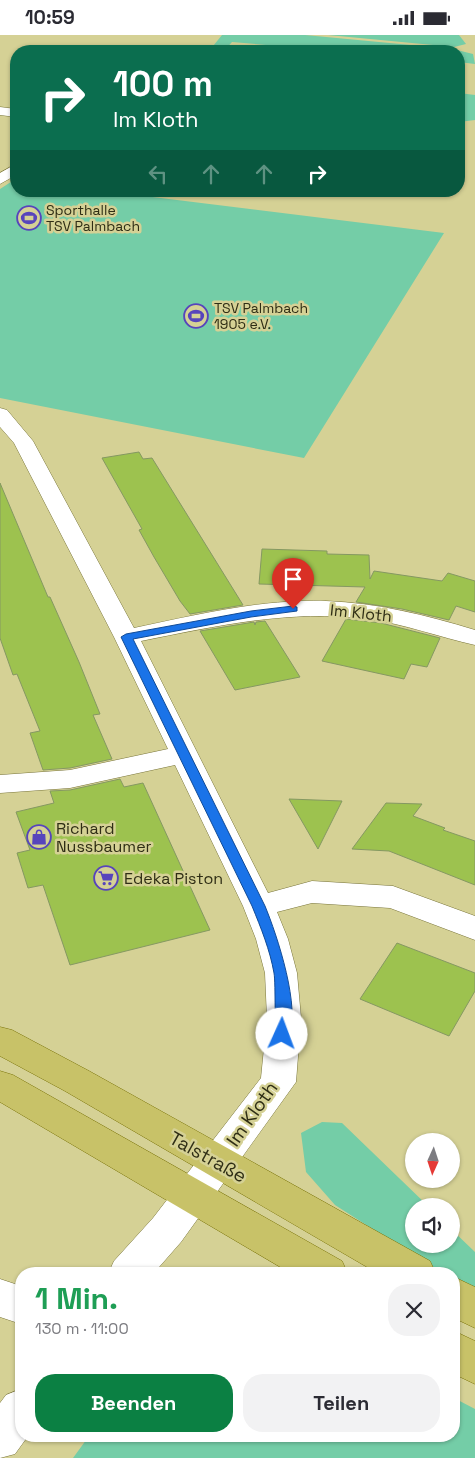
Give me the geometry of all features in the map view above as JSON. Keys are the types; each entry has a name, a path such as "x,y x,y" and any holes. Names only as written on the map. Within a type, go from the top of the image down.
{"main road":[{"name":"Talstraße","path":"0,1040 77,1081 404,1267"},
{"path":"0,1085 193,1194 316,1267"},
{"path":"460,1300 475,1309"},
{"path":"460,1355 475,1364"}],"street":[{"name":"Im Kloth","path":"0,414 23,441 126,637 259,906 272,939 281,973 284,1018 278,1082 167,1230 134,1267"},
{"name":"Im Kloth","path":"126,637 251,614 293,609 352,610 418,620 475,638"},
{"path":"0,784 36,784 76,779 184,755"},
{"path":"259,906 312,892 393,897 475,928"},
{"path":"0,1298 15,1303"},
{"path":"0,1439 15,1418"}],"green space":[{"path":"222,35 305,35 411,45 267,45 232,42 229,45 214,45"},
{"path":"328,35 459,35 466,44 433,45"},
{"path":"465,52 473,54 475,64 465,63"},
{"path":"465,94 475,95 475,120 465,121"},
{"name":"TSV Palmbach 1905 e.V.","path":"10,183 10,197 153,197 444,233 304,458 0,398 0,189"},
{"path":"322,1122 342,1123 405,1184 405,1188 409,1188 420,1198 405,1198 405,1250 335,1205 306,1172 301,1133"},
{"path":"460,1238 475,1252 475,1294 460,1284 460,1267 432,1267 410,1253 460,1253"},
{"path":"460,1401 475,1409 475,1458 73,1458 85,1442 460,1442"}],"building":[{"path":"139,452 143,459 152,458 243,605 190,614 180,601 139,530 142,529 102,458"},
{"path":"0,483 48,597 50,597 79,662 100,714 93,715 112,759 70,768 43,770 30,733 40,731 17,674 13,675 0,638"},
{"path":"262,549 327,551 327,554 369,555 370,579 374,571 442,581 448,573 475,581 475,612 456,606 449,620 402,609 356,602 365,587 259,584"},
{"path":"346,619 381,623 440,638 427,667 411,664 404,679 322,661"},
{"path":"265,621 300,677 235,690 200,631 254,622 255,625 256,622"},
{"name":"Edeka Piston","path":"120,779 124,787 143,783 210,930 70,965 43,885 28,888 17,853 30,850 16,812 54,803 50,791 70,790"},
{"path":"289,799 342,801 318,849"},
{"path":"386,803 422,804 413,816 445,828 443,830 475,841 475,885 389,851 352,849"},
{"path":"397,943 475,973 475,991 449,1036 360,999"}],"place":[{"name":"Sporthalle TSV Palmbach","path":"29,218"},
{"name":"TSV Palmbach 1905 e.V.","path":"196,316"},
{"name":"Richard Nussbaumer","path":"39,837"},
{"name":"Edeka Piston","path":"106,878"}],"route":[{"path":"282,1034 284,1018 281,973 272,939 259,906 126,637 251,614 293,609"}]}
